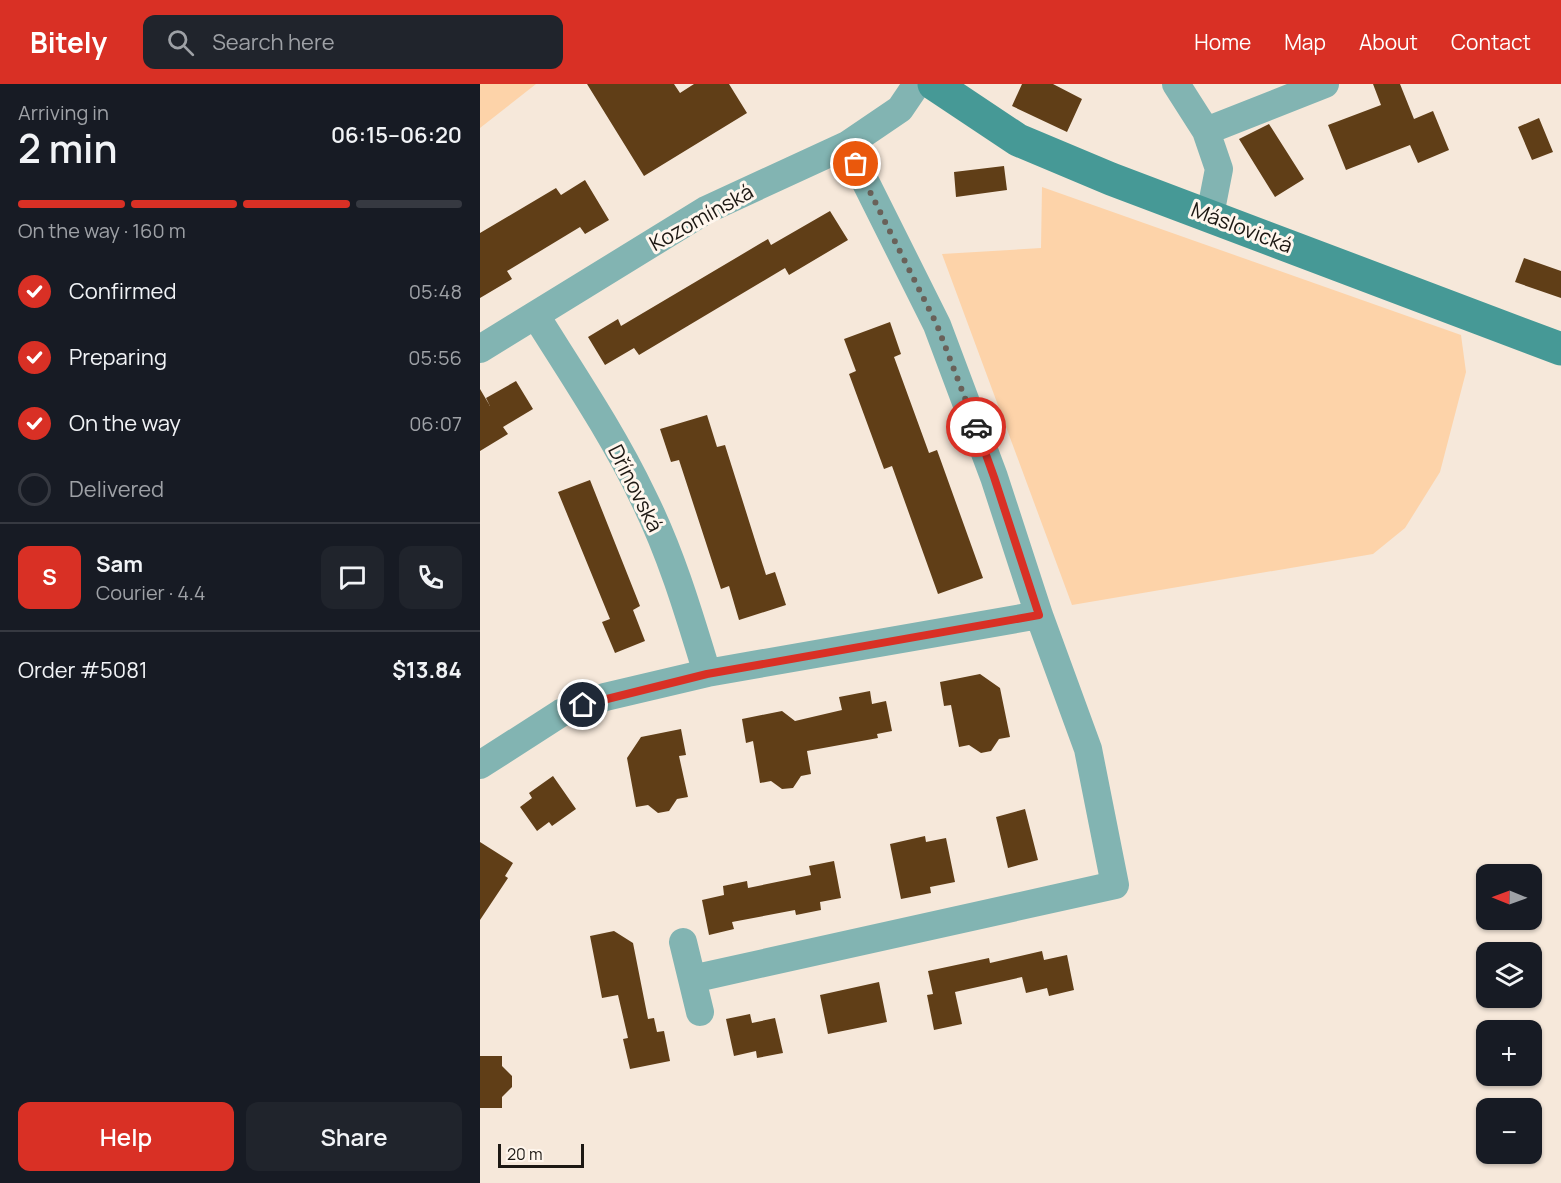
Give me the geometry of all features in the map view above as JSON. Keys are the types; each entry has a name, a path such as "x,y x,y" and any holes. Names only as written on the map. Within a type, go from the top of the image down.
{"street":[{"name":"Kozomínská","path":"480,349 706,210 846,145 900,109 917,84"},
{"name":"Máslovická","path":"934,84 1018,140 1112,179 1561,349"},
{"path":"1176,84 1206,131 1219,169 1210,215"},
{"path":"1206,131 1325,84"},
{"path":"692,979 1115,885 1088,748 1039,615 994,477 937,325 846,145"},
{"name":"Dřínovská","path":"536,316 603,423 643,496 667,551 707,674"},
{"path":"480,765 561,713 605,698 707,674 1039,615"},
{"path":"683,942 700,1012"}],"shaded area":[{"path":"480,84 536,84 480,128"},
{"path":"1042,187 1461,335 1466,372 1440,472 1405,528 1373,554 1072,605 942,254 1041,248"}],"building":[{"path":"587,84 674,84 680,93 694,84 729,84 747,113 644,176"},
{"path":"1022,84 1053,84 1082,99 1067,132 1012,106"},
{"path":"1373,84 1400,84 1414,119 1433,111 1449,150 1418,163 1410,145 1346,170 1328,125 1381,105"},
{"path":"1539,118 1553,152 1532,160 1518,127"},
{"path":"1269,124 1304,179 1275,197 1239,139"},
{"path":"1004,166 1007,190 956,197 954,172"},
{"path":"585,180 609,220 585,234 580,227 507,271 512,279 480,298 480,233 556,188 561,195"},
{"path":"830,211 848,240 789,275 785,268 639,355 634,348 605,365 588,337 618,319 621,326 768,239 771,245"},
{"path":"1524,258 1561,271 1561,298 1515,282"},
{"path":"890,322 901,354 894,357 929,453 937,450 983,578 938,594 892,466 884,469 849,374 856,371 844,339"},
{"path":"516,381 533,409 503,427 508,434 480,451 480,389 490,406 486,398"},
{"path":"707,415 717,447 725,445 766,575 775,572 786,605 739,620 729,586 721,589 679,460 671,462 660,429"},
{"path":"590,480 640,606 633,610 645,641 615,653 602,622 610,619 558,492"},
{"path":"980,674 1000,688 1010,737 999,739 991,751 981,753 969,745 959,747 951,705 944,706 940,682"},
{"path":"870,691 872,704 886,701 892,731 877,734 878,738 807,751 811,774 801,776 793,788 782,789 771,781 760,783 753,741 746,743 742,719 782,711 795,721 842,710 839,697"},
{"path":"681,729 686,755 679,756 688,797 677,799 669,811 658,813 648,805 636,807 627,758 641,737"},
{"path":"553,776 576,809 552,826 549,822 537,831 520,807 532,798 529,793"},
{"path":"1025,809 1038,860 1008,868 996,817"},
{"path":"925,836 926,842 946,838 955,882 930,887 931,893 901,899 890,844"},
{"path":"480,842 513,863 505,876 508,878 480,920"},
{"path":"834,861 841,898 820,902 821,910 796,915 795,910 732,922 734,929 709,935 702,900 724,895 723,886 747,881 748,888 811,875 809,866"},
{"path":"614,931 633,943 648,1019 654,1018 657,1032 664,1031 670,1061 630,1069 623,1039 628,1038 618,995 602,998 590,936"},
{"path":"1042,951 1044,960 1067,955 1074,990 1049,996 1047,988 1026,993 1022,977 955,992 962,1024 934,1030 927,995 933,994 928,971 989,958 990,963"},
{"path":"879,982 887,1022 828,1034 820,995"},
{"path":"750,1014 752,1023 775,1018 783,1053 757,1058 756,1051 734,1056 726,1019"},
{"path":"480,1056 502,1056 502,1066 512,1076 512,1087 502,1097 502,1108 480,1108"}],"way so far":[{"path":"856,164 937,325 976,427"}],"route":[{"path":"583,705 707,674 1039,615 976,427"}]}
